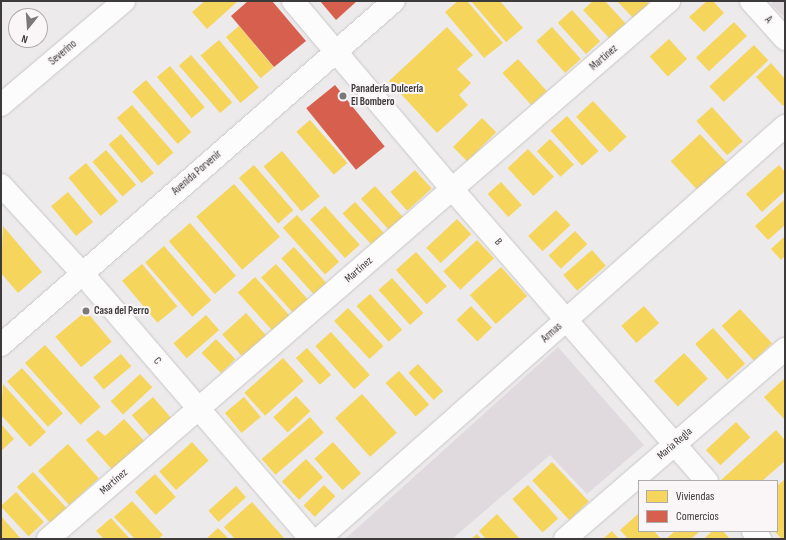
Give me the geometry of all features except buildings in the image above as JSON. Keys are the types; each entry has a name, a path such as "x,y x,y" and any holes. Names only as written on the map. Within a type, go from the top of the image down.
{"street":[{"name":"Severino","path":"1,105 124,1"},
{"name":"B","path":"293,1 452,189 674,446 706,480"},
{"name":"Avenida Porvenir","path":"1,345 336,50 394,1"},
{"name":"Martínez","path":"48,539 669,1"},
{"name":"A","path":"751,1 785,39"},
{"name":"Armas","path":"319,539 785,126"},
{"name":"C","path":"1,185 82,273 198,409 312,539"},
{"name":"María Regla","path":"564,539 785,349"}],"shaded area":[{"path":"774,1 785,1 785,18 771,4"},
{"path":"558,347 644,445 587,494 550,455 452,539 345,539"}],"place":[{"name":"Panadería Dulcería El Bombero","path":"343,96"},
{"name":"Casa del Perro","path":"86,311"}]}
